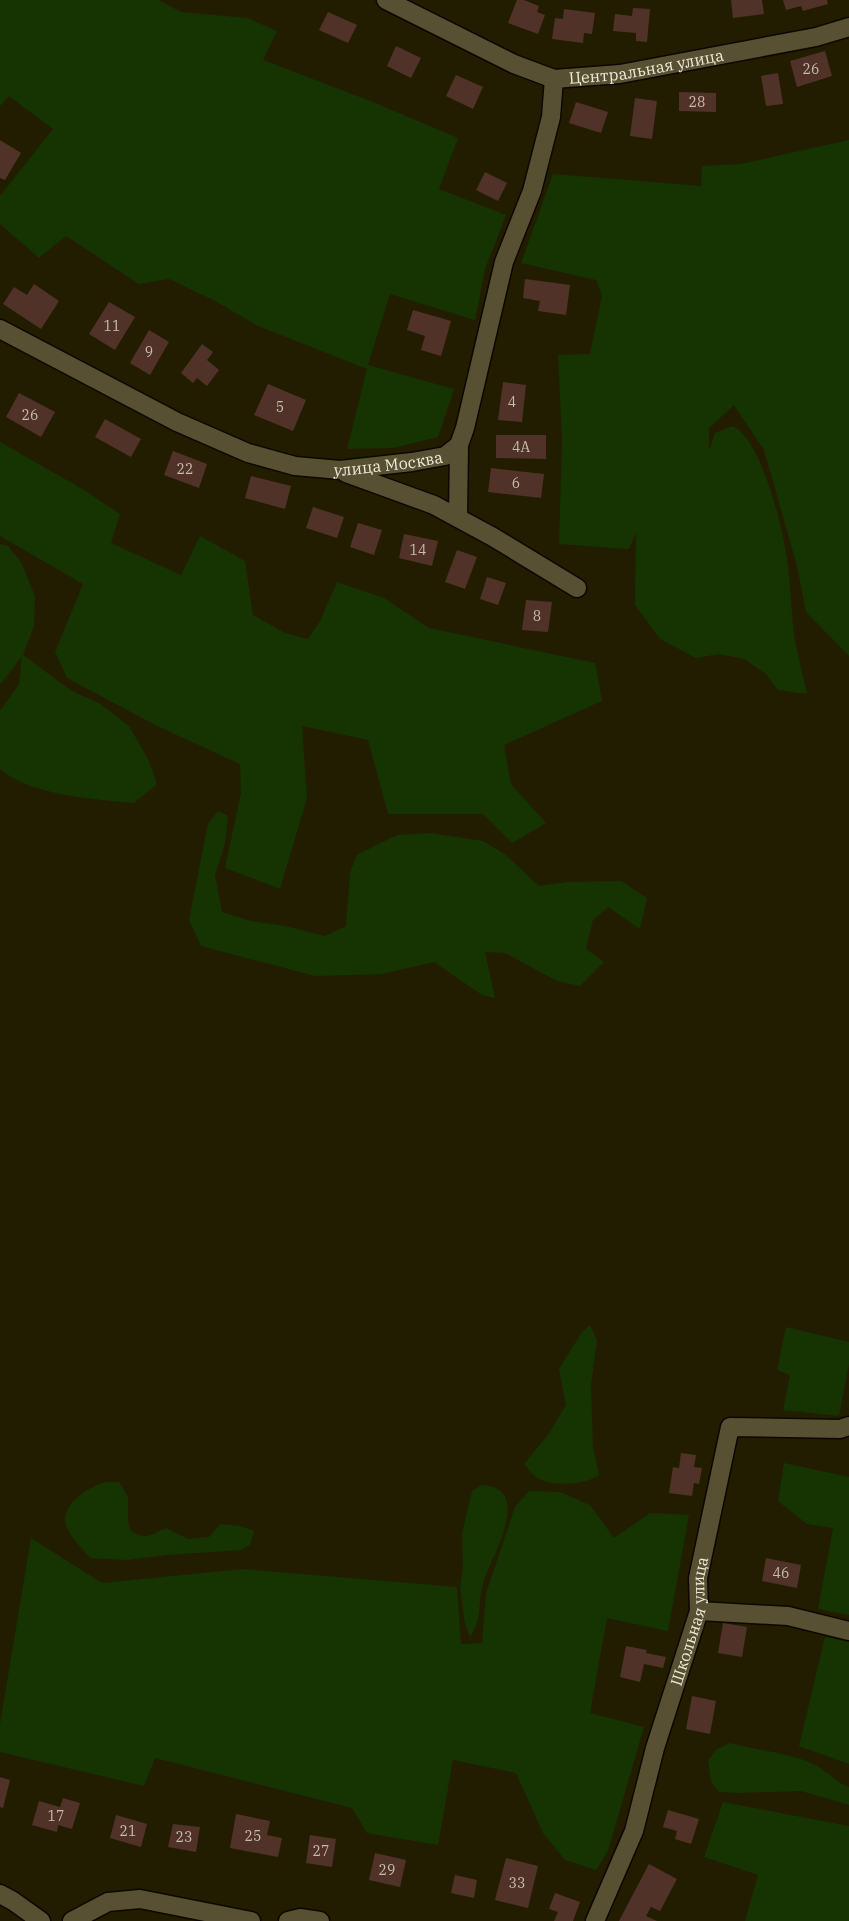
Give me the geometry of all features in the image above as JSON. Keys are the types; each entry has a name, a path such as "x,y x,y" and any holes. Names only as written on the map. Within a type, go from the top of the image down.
{"street":[{"name":"Центральная улица","path":"386,0 514,64 554,79 620,74 816,37 849,27"},
{"name":"улица Москва","path":"0,328 177,422 248,453 295,466 340,470 445,456 459,445 465,428 504,262 532,191 551,117 554,79"},
{"path":"458,518 459,445"},
{"path":"340,470 434,505 577,588"},
{"name":"Школьная улица","path":"595,1921 634,1831 656,1748 699,1611 698,1578 730,1427 840,1429 849,1426"},
{"path":"699,1611 788,1616 849,1631"},
{"path":"0,1894 41,1921"},
{"path":"72,1921 108,1902 140,1899 251,1921"},
{"path":"288,1921 300,1918 320,1921"}],"green space":[{"path":"0,0 159,0 181,12 247,18 277,31 263,60 373,102 458,138 439,189 506,215 485,269 475,320 390,294 368,365 454,389 438,437 393,448 347,449 367,369 258,326 215,301 169,279 139,284 66,236 39,258 0,224 0,196 53,129 9,96 0,106"},
{"path":"849,140 849,656 806,612 797,566 764,450 734,405 709,428 709,451 715,433 733,426 743,434 753,448 769,486 785,545 795,641 807,694 778,690 766,674 744,659 719,654 696,658 660,639 635,605 636,533 629,549 559,544 562,441 558,355 590,354 602,296 596,280 521,263 553,174 701,186 702,166 741,164"},
{"path":"0,442 84,490 120,514 111,543 181,575 200,536 245,561 253,615 285,633 308,639 320,621 337,582 384,598 429,628 595,663 602,701 504,745 511,784 546,823 512,843 483,814 388,814 368,740 302,726 307,798 280,889 225,868 241,793 240,764 157,726 67,678 55,652 83,584 0,536"},
{"path":"0,544 8,546 21,562 35,596 34,626 23,655 72,691 99,703 129,726 148,759 157,784 134,803 82,798 46,791 13,778 0,769 0,711 19,684 22,656 0,685"},
{"path":"218,811 228,816 225,844 215,875 222,912 251,921 285,926 325,936 346,926 350,872 357,855 397,835 430,833 483,841 506,855 539,886 567,882 621,881 647,898 640,929 608,907 593,920 586,949 604,962 580,986 557,981 505,953 485,952 495,998 482,995 434,962 382,974 315,976 201,946 189,920 208,824"},
{"path":"590,1325 597,1340 591,1385 593,1447 599,1475 578,1483 560,1484 543,1481 535,1477 524,1464 548,1435 566,1405 559,1369 582,1332"},
{"path":"786,1327 849,1342 849,1364 839,1416 783,1410 790,1375 777,1370"},
{"path":"784,1463 849,1477 849,1615 818,1609 833,1528 807,1524 778,1501"},
{"path":"105,1482 119,1482 128,1497 128,1522 131,1531 141,1536 148,1536 166,1528 188,1539 209,1537 220,1524 240,1526 254,1531 250,1545 241,1550 127,1560 90,1558 67,1528 65,1520 70,1505 76,1499 90,1488"},
{"path":"482,1485 495,1487 504,1496 508,1506 507,1519 483,1583 478,1618 470,1637 465,1624 460,1588 463,1565 462,1534 472,1491"},
{"path":"529,1491 560,1492 590,1505 614,1538 650,1513 689,1515 668,1631 607,1618 590,1713 644,1727 608,1851 596,1870 565,1860 543,1833 516,1773 453,1760 438,1845 367,1833 352,1808 155,1758 144,1786 0,1752 0,1724 31,1538 102,1583 243,1569 457,1587 461,1644 482,1643 486,1593 515,1507"},
{"path":"825,1637 849,1642 849,1764 799,1746"},
{"path":"730,1743 793,1757 818,1767 849,1787 849,1805 801,1791 719,1792 711,1782 708,1760 717,1749"},
{"path":"723,1802 849,1826 849,1921 745,1921 758,1875 704,1857"}],"building":[{"path":"517,0 524,0 539,6 537,12 545,15 538,34 508,23"},
{"path":"731,0 762,0 764,14 733,18"},
{"path":"783,0 827,0 828,4 803,11 801,6 786,10"},
{"path":"633,8 650,9 647,42 636,41 636,33 613,31 615,14 632,16"},
{"path":"564,9 595,13 592,34 584,33 583,43 552,39 555,18 563,19"},
{"path":"328,12 357,25 348,43 319,30"},
{"path":"396,46 421,58 411,78 387,66"},
{"path":"825,51 832,76 797,87 790,61"},
{"path":"778,73 783,104 766,106 761,76"},
{"path":"456,75 483,87 473,109 446,96"},
{"path":"679,92 716,93 716,112 679,111"},
{"path":"635,98 657,101 652,139 630,136"},
{"path":"576,102 608,112 601,133 569,123"},
{"path":"0,140 21,153 5,180 0,178"},
{"path":"485,172 507,183 498,201 476,190"},
{"path":"525,279 570,285 566,315 538,311 540,301 523,298"},
{"path":"34,284 59,301 41,329 3,304 14,287 27,295"},
{"path":"109,302 135,317 115,350 89,334"},
{"path":"413,310 451,321 441,356 421,350 425,336 407,330"},
{"path":"149,330 169,342 150,375 130,363"},
{"path":"202,344 213,352 207,360 219,370 207,386 197,378 193,383 181,373"},
{"path":"503,382 526,385 522,422 498,420"},
{"path":"268,384 306,400 293,431 254,415"},
{"path":"19,393 55,412 41,437 6,417"},
{"path":"105,419 141,439 131,457 95,437"},
{"path":"496,435 546,435 546,459 496,458"},
{"path":"173,451 207,464 199,488 164,475"},
{"path":"491,468 544,474 541,498 488,492"},
{"path":"251,476 291,486 285,509 245,498"},
{"path":"313,507 344,517 337,538 306,528"},
{"path":"358,523 382,530 374,555 350,547"},
{"path":"404,534 438,541 432,566 399,558"},
{"path":"457,550 477,557 465,589 445,582"},
{"path":"487,577 506,583 498,605 480,599"},
{"path":"526,600 552,602 548,632 522,630"},
{"path":"681,1453 696,1455 694,1467 702,1468 699,1484 694,1483 692,1496 669,1493 673,1467 679,1468"},
{"path":"766,1558 801,1565 797,1588 762,1581"},
{"path":"723,1623 747,1627 742,1657 718,1653"},
{"path":"626,1646 666,1657 663,1668 644,1664 640,1682 620,1677"},
{"path":"692,1696 716,1701 710,1734 686,1729"},
{"path":"0,1777 10,1780 3,1808 0,1807"},
{"path":"63,1798 80,1803 72,1829 58,1825 57,1832 32,1825 39,1801 60,1807"},
{"path":"668,1810 699,1819 691,1844 675,1839 677,1831 663,1827"},
{"path":"236,1814 270,1821 267,1835 282,1838 278,1857 230,1848"},
{"path":"116,1815 147,1824 141,1847 110,1838"},
{"path":"173,1824 200,1827 196,1852 168,1847"},
{"path":"310,1835 336,1839 332,1867 306,1863"},
{"path":"375,1853 406,1860 400,1887 369,1880"},
{"path":"506,1858 538,1866 528,1908 495,1900"},
{"path":"649,1864 677,1879 660,1911 651,1907 646,1916 657,1921 619,1921"},
{"path":"455,1875 477,1880 474,1898 451,1893"},
{"path":"555,1893 580,1902 573,1921 554,1921 558,1912 549,1909"}]}
